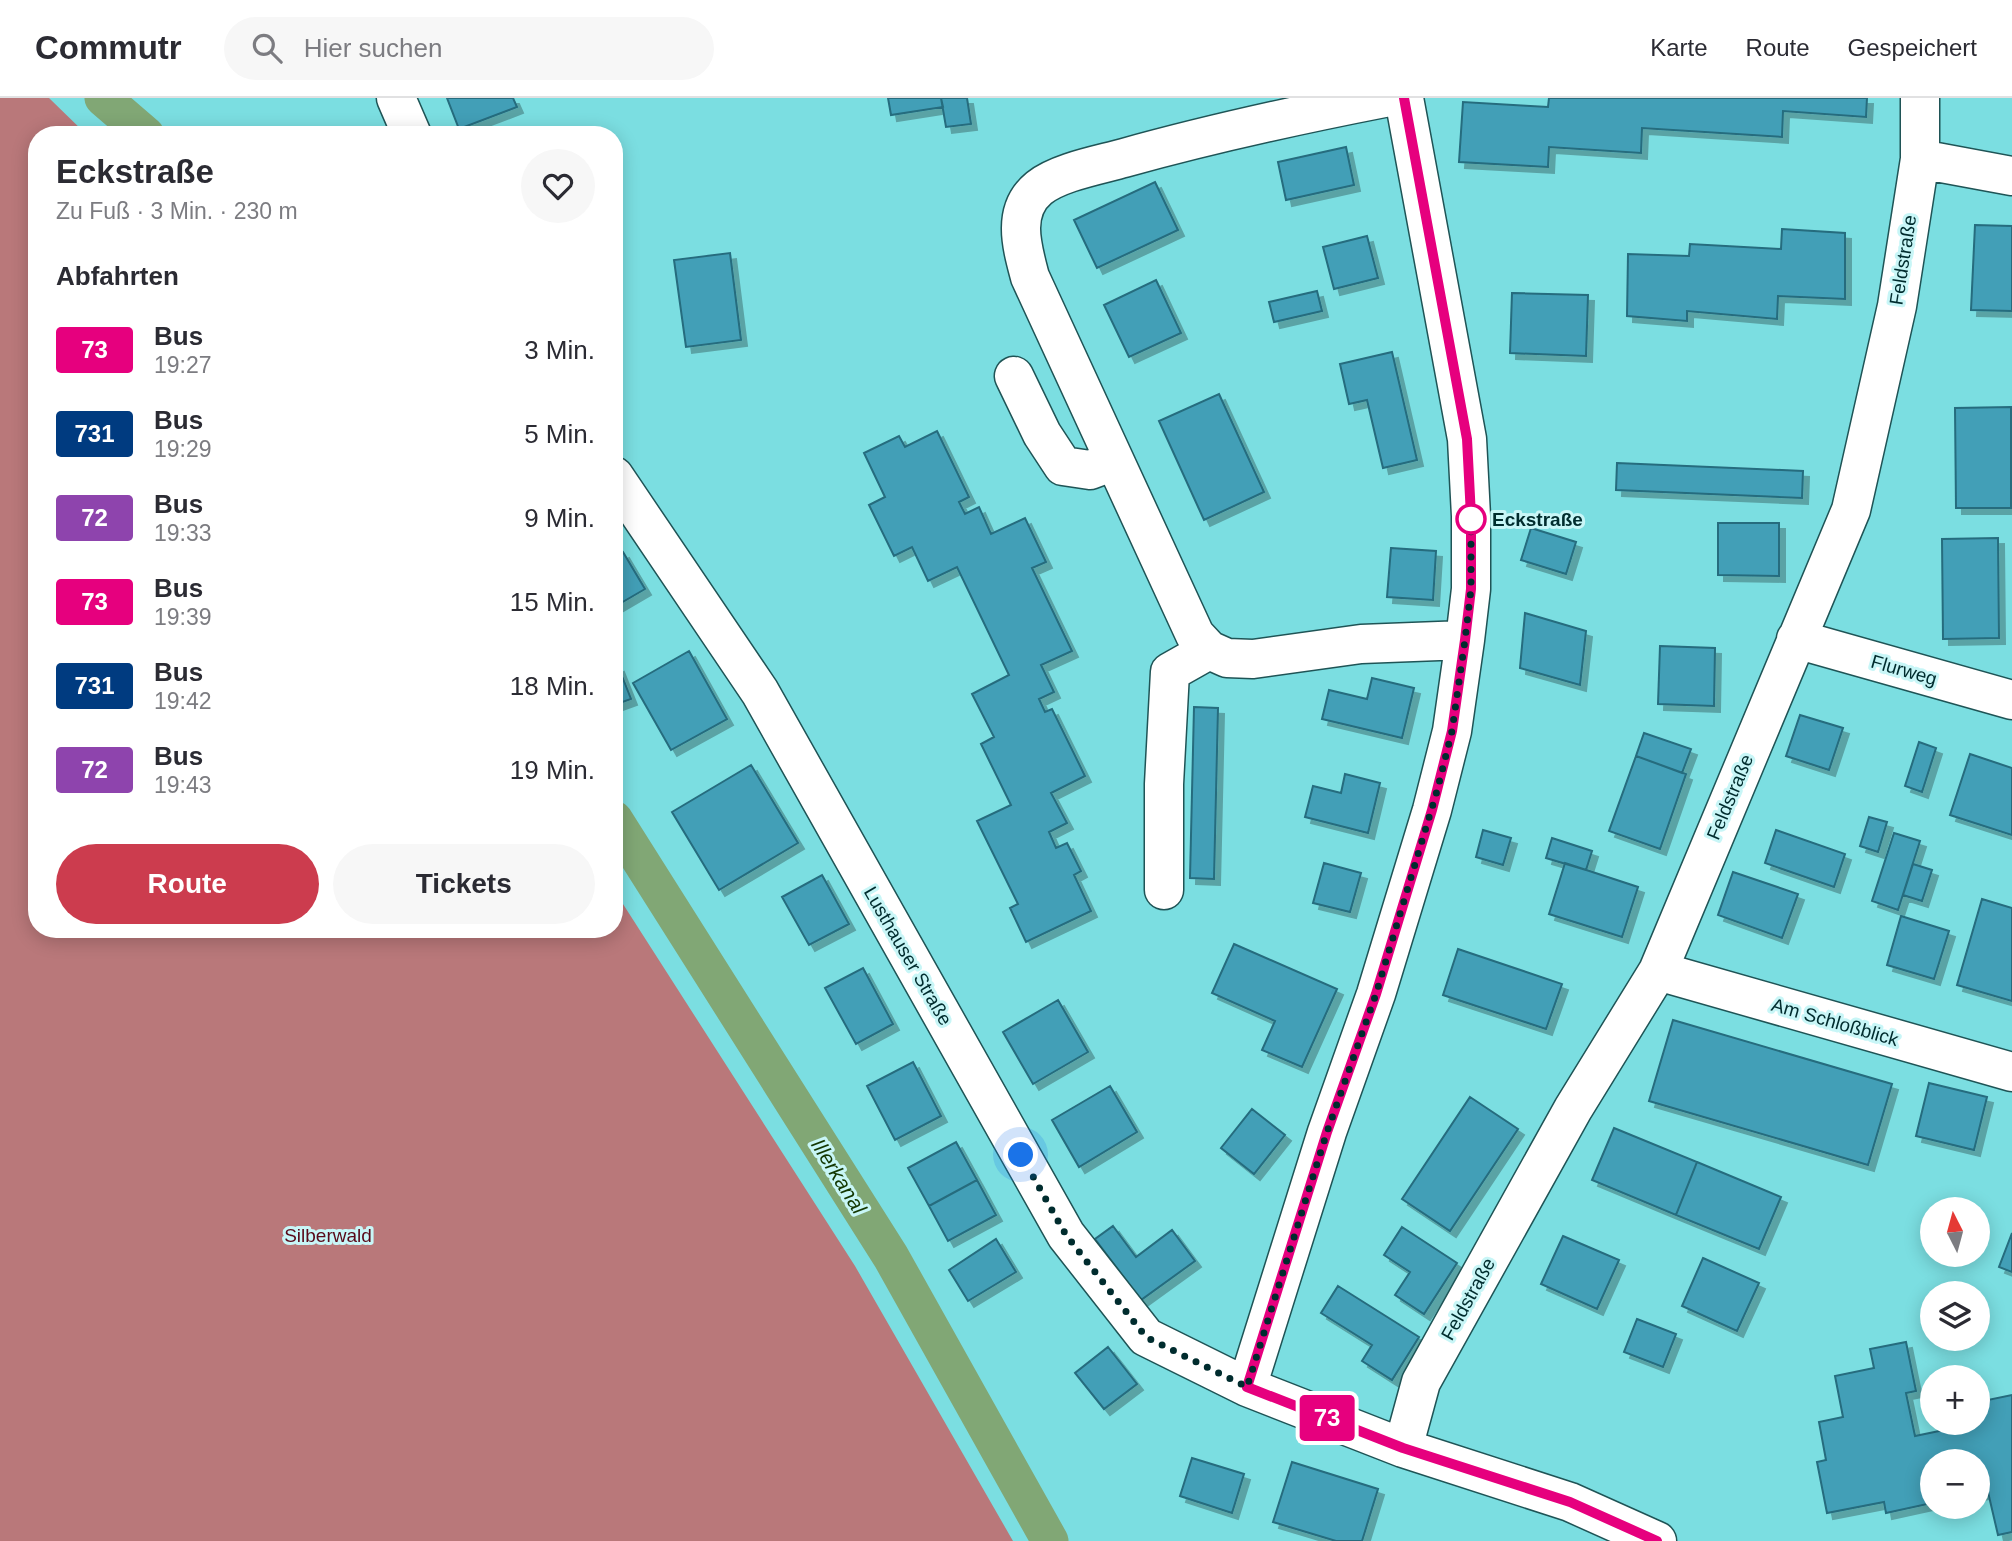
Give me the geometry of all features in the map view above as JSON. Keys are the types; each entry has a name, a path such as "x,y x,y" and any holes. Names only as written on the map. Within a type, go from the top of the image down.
{"street":[{"path":"396,98 408,126"},
{"path":"1384,98 1209,135 1067,174 1039,188 1027,202 1020,220 1023,252 1030,277 1195,635 1209,650 1227,658 1253,659 1362,644 1465,640"},
{"path":"1247,1387 1327,1132 1376,994 1432,810 1452,731 1465,640 1471,589 1467,439 1404,98"},
{"name":"Feldstraße","path":"1403,1448 1421,1382 1573,1109 1658,971 1851,510 1896,306 1920,159 1920,98"},
{"path":"1920,159 2012,176"},
{"path":"1014,376 1042,434 1063,466 1090,471 1114,461"},
{"name":"Lusthauser Straße","path":"623,489 760,692 1066,1235 1146,1337 1247,1387 1403,1448 1570,1502 1657,1541"},
{"name":"Flurweg","path":"1796,639 2012,700"},
{"path":"1164,890 1164,784 1170,672 1209,650"},
{"name":"Am Schloßblick","path":"1658,971 2012,1072"}],"green space":[{"name":"Silberwald","path":"0,98 49,98 78,126 28,126 28,938 623,938 623,904 855,1266 1013,1541 0,1541"}],"building":[{"path":"447,98 513,98 517,107 467,126 458,126"},
{"path":"888,98 941,98 943,107 891,115"},
{"path":"941,98 967,98 971,124 946,127"},
{"path":"1549,98 1867,98 1866,117 1783,111 1782,137 1642,128 1641,153 1549,147 1548,167 1459,162 1463,102 1548,107"},
{"path":"1346,147 1354,185 1286,200 1278,162"},
{"path":"1155,182 1178,230 1097,268 1074,220"},
{"path":"1975,225 2012,226 2012,311 1971,310"},
{"path":"1782,229 1845,233 1845,299 1778,296 1777,319 1687,311 1687,321 1627,316 1628,254 1689,256 1690,244 1781,249"},
{"path":"1367,236 1378,278 1334,289 1323,247"},
{"path":"730,253 741,340 686,347 674,260"},
{"path":"1156,280 1181,333 1129,357 1104,305"},
{"path":"1317,291 1322,311 1274,322 1269,302"},
{"path":"1512,293 1588,295 1586,356 1510,353"},
{"path":"1392,352 1417,460 1383,468 1367,400 1349,404 1340,364"},
{"path":"1219,394 1264,492 1204,520 1159,421"},
{"path":"2011,407 2011,508 1956,508 1955,408"},
{"path":"937,431 969,497 959,502 965,514 979,507 991,534 1025,518 1046,562 1032,568 1072,651 1041,665 1054,692 1039,699 1045,712 1052,709 1085,776 1051,793 1067,823 1049,832 1056,848 1067,843 1081,871 1074,875 1091,911 1026,942 1010,908 1018,904 977,821 1011,805 981,744 994,737 972,694 1009,675 957,567 928,581 912,547 894,556 869,505 885,497 864,453 899,436 905,447"},
{"path":"1617,463 1803,471 1802,498 1616,490"},
{"path":"1718,523 1779,523 1779,576 1718,575"},
{"path":"1531,528 1576,542 1566,574 1521,560"},
{"path":"1998,538 1999,638 1943,639 1942,539"},
{"path":"1391,548 1436,551 1433,600 1387,597"},
{"path":"623,552 645,589 623,602"},
{"path":"1525,613 1586,631 1580,685 1520,668"},
{"path":"1660,646 1715,648 1714,706 1658,704"},
{"path":"689,651 727,719 671,750 633,683"},
{"path":"1372,678 1414,688 1402,738 1322,719 1329,690 1367,699"},
{"path":"623,679 631,699 623,702"},
{"path":"1194,707 1218,708 1214,879 1190,878"},
{"path":"1800,715 1843,728 1829,770 1786,756"},
{"path":"1644,733 1691,749 1682,773 1636,756"},
{"path":"1919,742 1936,748 1922,792 1905,786"},
{"path":"1970,754 2012,768 2012,835 1950,815"},
{"path":"1636,756 1686,774 1660,849 1609,831"},
{"path":"751,765 798,843 719,890 672,812"},
{"path":"1345,774 1380,783 1368,833 1305,817 1313,786 1341,793"},
{"path":"1869,817 1887,822 1878,852 1860,846"},
{"path":"1483,830 1511,838 1503,865 1476,857"},
{"path":"1776,830 1845,854 1834,887 1765,863"},
{"path":"1894,833 1920,841 1898,910 1872,901"},
{"path":"1552,838 1592,851 1586,870 1546,858"},
{"path":"1324,863 1361,873 1350,912 1313,903"},
{"path":"1565,863 1638,887 1622,937 1549,914"},
{"path":"1913,864 1932,870 1922,901 1903,895"},
{"path":"1733,872 1798,894 1782,938 1718,915"},
{"path":"822,875 849,924 809,945 782,897"},
{"path":"1982,899 2012,908 2012,1001 1957,985"},
{"path":"1901,916 1949,931 1934,979 1887,965"},
{"path":"1234,944 1337,989 1302,1067 1262,1050 1275,1021 1212,993"},
{"path":"1458,949 1562,984 1546,1029 1443,995"},
{"path":"863,968 893,1024 856,1044 825,988"},
{"path":"1058,1000 1088,1052 1033,1084 1003,1032"},
{"path":"1673,1020 1892,1084 1868,1165 1649,1101"},
{"path":"913,1062 941,1116 895,1140 867,1086"},
{"path":"1929,1083 1987,1097 1974,1150 1916,1136"},
{"path":"1110,1086 1137,1132 1079,1167 1052,1120"},
{"path":"1470,1097 1518,1129 1450,1231 1402,1199"},
{"path":"1252,1109 1285,1135 1254,1174 1221,1148"},
{"path":"1614,1128 1697,1162 1676,1215 1592,1180"},
{"path":"956,1142 977,1180 929,1206 908,1168"},
{"path":"1697,1162 1781,1197 1759,1249 1676,1215"},
{"path":"977,1180 996,1215 948,1241 929,1206"},
{"path":"1113,1226 1136,1257 1172,1230 1195,1261 1141,1300 1095,1239"},
{"path":"1402,1227 1457,1263 1424,1314 1395,1295 1410,1272 1384,1255"},
{"path":"2012,1233 2012,1272 1999,1267"},
{"path":"1563,1236 1619,1260 1597,1309 1541,1284"},
{"path":"996,1239 1016,1272 968,1301 949,1270"},
{"path":"1703,1258 1759,1283 1737,1331 1682,1306"},
{"path":"1338,1286 1419,1337 1392,1380 1362,1361 1372,1345 1321,1313"},
{"path":"1637,1319 1676,1334 1663,1367 1624,1352"},
{"path":"1906,1342 1916,1391 1906,1393 1915,1436 1990,1435 1990,1400 2012,1395 2012,1532 1998,1535 1990,1501 1990,1449 1920,1449 1920,1506 1886,1513 1884,1502 1827,1513 1817,1462 1826,1460 1819,1422 1843,1417 1835,1376 1874,1368 1870,1349"},
{"path":"1108,1347 1137,1384 1104,1409 1075,1373"},
{"path":"1192,1458 1244,1474 1232,1513 1180,1496"},
{"path":"1292,1462 1378,1489 1362,1541 1336,1541 1273,1522"}],"waterway":[{"name":"Illerkanal","path":"103,98 136,126"},
{"name":"Illerkanal","path":"623,833 891,1257 1050,1541"}],"bus line":[{"name":"73","path":"1404,98 1467,439 1471,589 1465,640 1452,731 1432,810 1376,994 1327,1132 1247,1387 1403,1448 1570,1502 1657,1541"}],"place":[{"name":"Eckstraße","path":"1471,519"}],"route":[{"path":"1021,1155 1066,1235 1146,1337 1247,1387 1327,1132 1376,994 1437,791 1452,731 1465,640 1471,589 1471,516 1471,519"}]}
